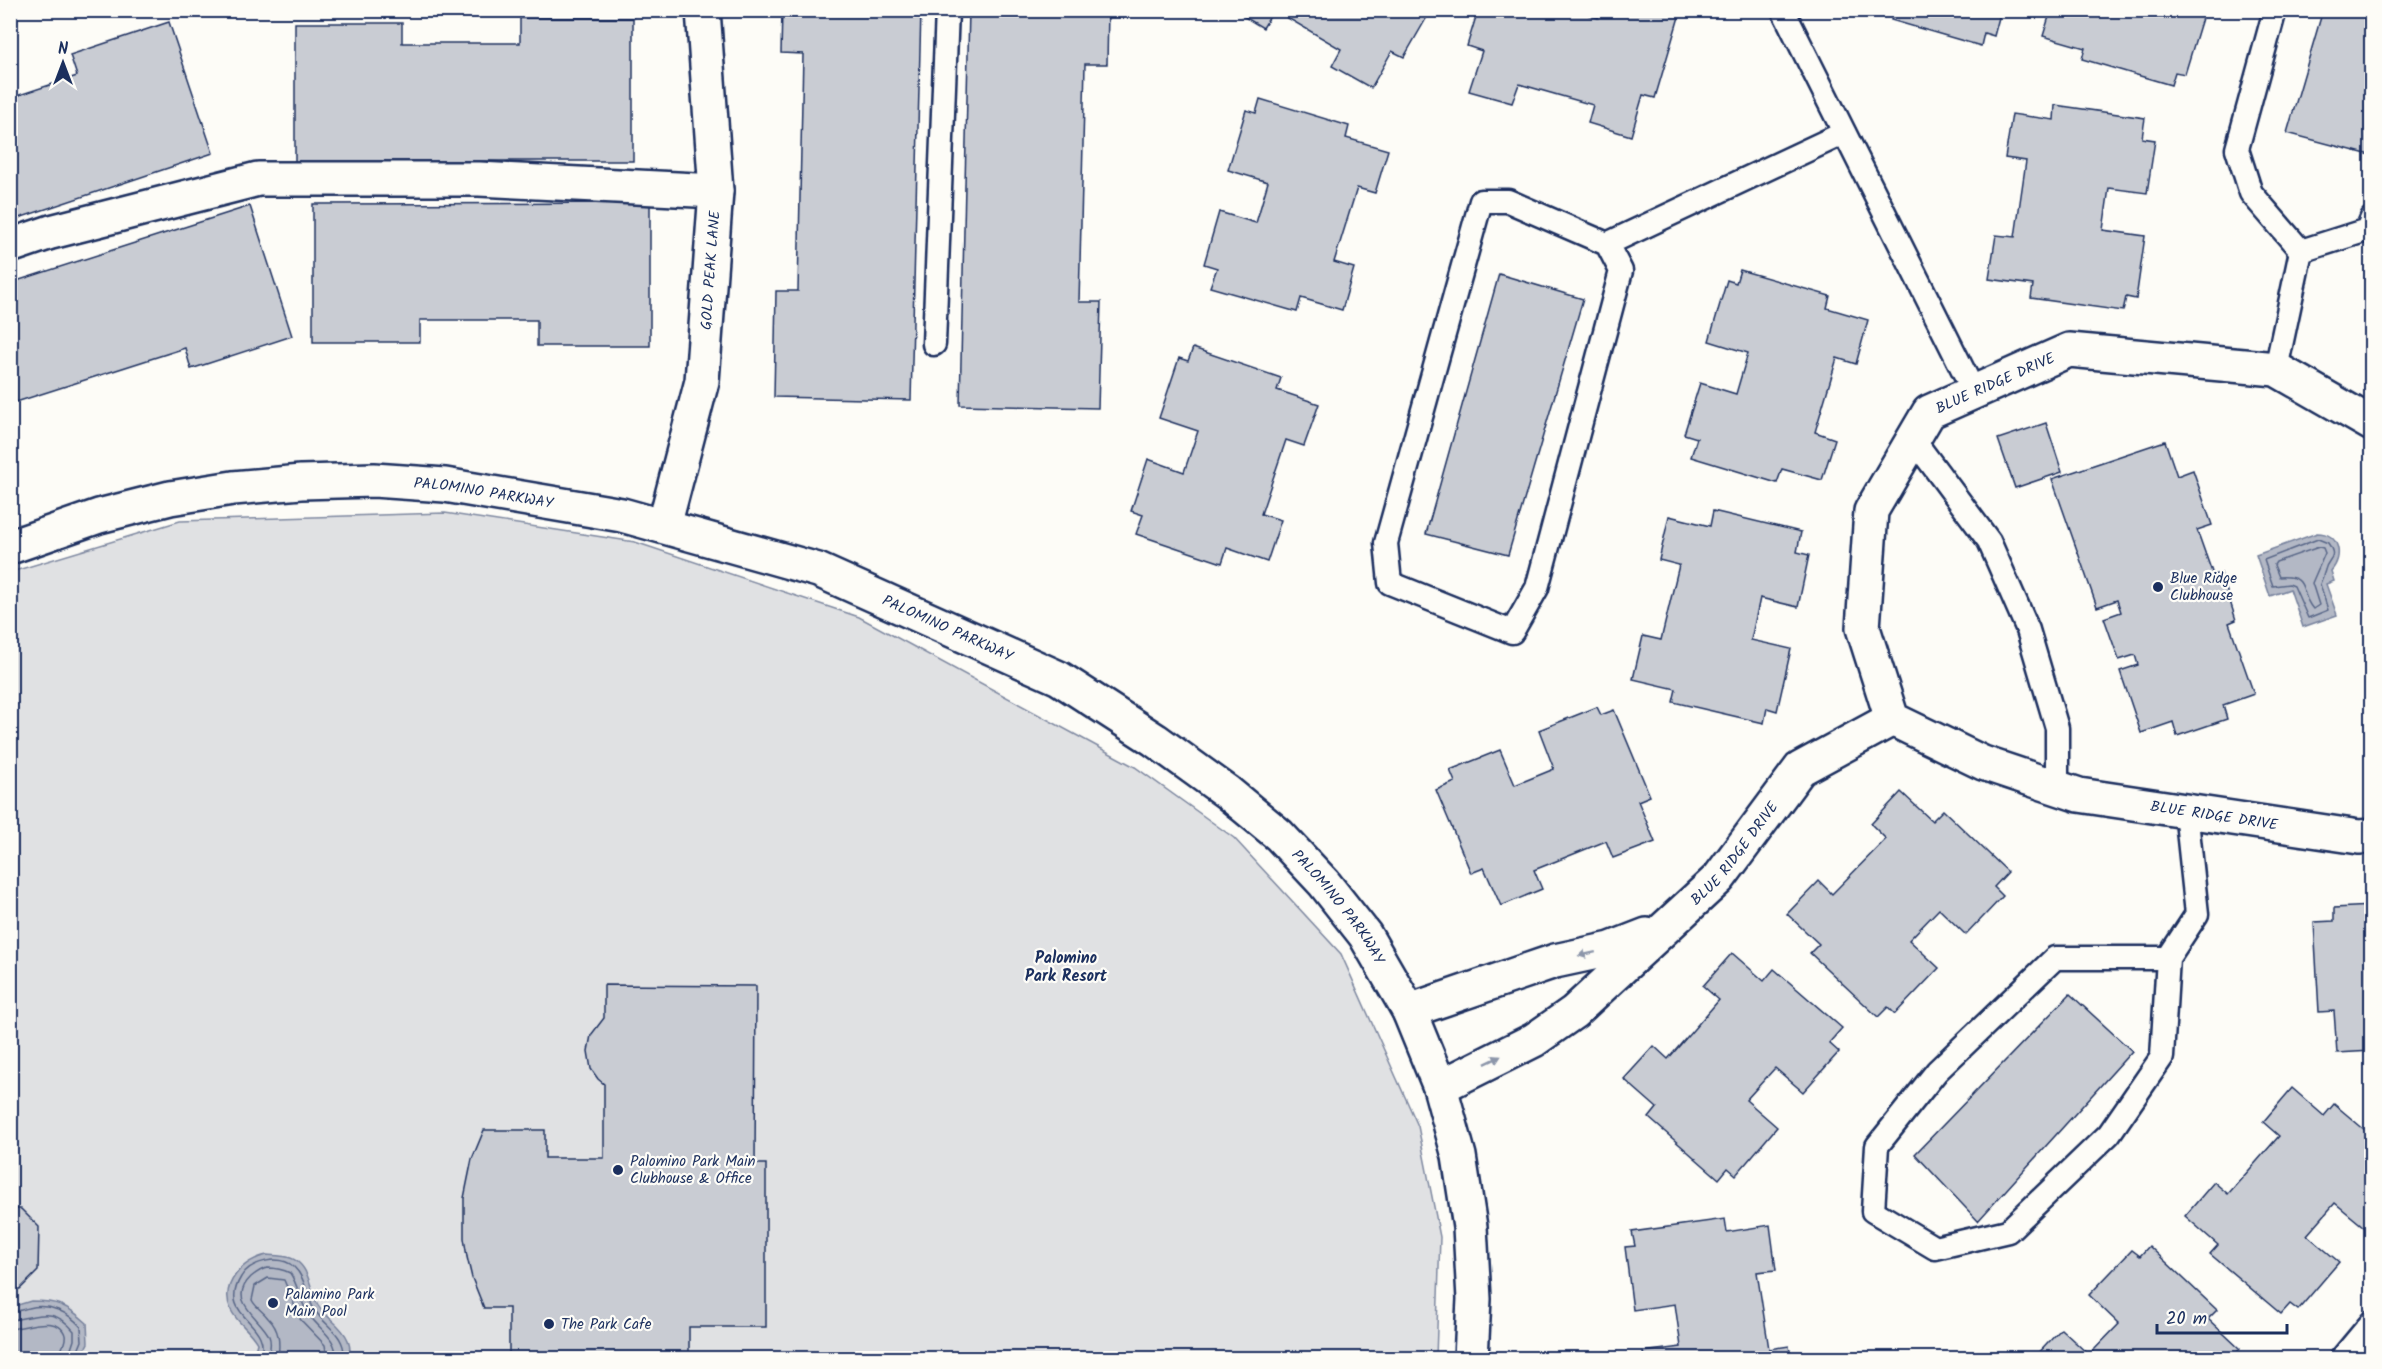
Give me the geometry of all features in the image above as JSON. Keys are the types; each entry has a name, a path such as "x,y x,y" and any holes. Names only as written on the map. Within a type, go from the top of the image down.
{"street":[{"name":"GOLD PEAK LANE","path":"664,526 702,381 716,191 703,10"},
{"path":"10,246 51,232 258,179 479,179 716,191"},
{"name":"BLUE RIDGE DRIVE","path":"2372,424 2276,369 2069,350 1929,412 1871,511 1863,628 1892,719 1983,763 2079,795 2360,837 2372,836"},
{"name":"PALOMINO PARKWAY","path":"10,547 99,516 170,498 233,488 301,482 374,480 445,485 622,515 818,570 1059,678 1145,734 1245,806 1279,835 1324,883 1365,934 1408,1011 1440,1087 1459,1156 1470,1227 1474,1299 1471,1359"},
{"name":"BLUE RIDGE DRIVE","path":"1440,1087 1534,1040 1574,1012 1719,878 1800,770 1892,719"},
{"name":"BLUE RIDGE DRIVE","path":"1408,1011 1555,961 1611,949 1662,930"}],"lane":[{"path":"934,344 947,10"},
{"path":"1783,10 1974,392"},
{"path":"2275,10 2237,149 2251,194 2301,251"},
{"path":"1607,244 1621,271 1538,588 1512,632 1390,584 1386,543 1481,201 1508,201 1607,244 1844,133"},
{"path":"2301,251 2367,230 2372,218"},
{"path":"2276,369 2301,251"},
{"path":"1913,439 1989,541 2028,630 2057,728 2057,788"},
{"path":"2168,958 2055,958 1937,1071 1877,1146 1873,1211 1935,1248 2008,1231 2109,1134 2162,1057 2168,958 2197,914 2186,811"},
{"path":"2342,1359 2372,1322"}],"shaded area":[{"path":"445,513 635,542 859,617 1135,767 1234,838 1341,954 1418,1126 1440,1237 1436,1358 11,1358 11,572 180,521"}],"water":[{"path":"2317,533 2331,537 2338,547 2338,559 2331,571 2334,581 2326,584 2337,615 2303,627 2290,589 2270,596 2256,555"},
{"name":"Palamino Park Main Pool","path":"284,1256 303,1267 318,1305 348,1340 349,1358 253,1358 257,1343 231,1310 228,1291 231,1282 242,1267 258,1257"},
{"path":"31,1301 62,1305 87,1323 88,1343 80,1358 11,1358 11,1307"}],"building":[{"path":"782,10 921,10 911,400 774,397 776,291 798,291 803,54 781,53"},
{"path":"969,10 1108,10 1107,64 1085,64 1079,302 1101,302 1098,408 960,405"},
{"path":"1233,10 1274,10 1263,28"},
{"path":"1274,10 1431,10 1404,57 1392,51 1371,88 1332,66 1341,49"},
{"path":"1478,10 1576,10 1598,18 1600,10 1681,10 1655,98 1643,95 1631,136 1588,123 1593,105 1519,84 1512,103 1469,91 1482,51 1467,46"},
{"path":"1893,10 2001,10 1994,36 1984,33 1981,46 1891,20"},
{"path":"2051,10 2188,10 2203,15 2185,74 2175,72 2171,85 2082,59 2085,48 2043,36"},
{"path":"2323,10 2372,10 2370,155 2287,133"},
{"path":"520,18 633,18 633,161 295,161 295,23 402,23 402,43 520,43"},
{"path":"169,22 213,153 10,221 10,98 77,76 70,55"},
{"path":"1260,99 1349,126 1346,138 1388,150 1375,193 1357,188 1334,262 1354,268 1342,310 1301,298 1297,312 1210,287 1217,268 1204,264 1219,212 1256,223 1268,182 1228,170 1246,110 1256,113"},
{"path":"2055,105 2145,118 2142,138 2155,140 2147,193 2109,188 2103,230 2145,236 2136,299 2126,297 2123,311 2031,298 2033,285 1989,279 1996,235 2015,237 2026,161 2005,158 2012,114 2054,120"},
{"path":"650,203 650,346 537,346 537,320 420,320 420,342 313,342 313,204"},
{"path":"250,206 292,336 191,369 185,348 10,404 10,283"},
{"path":"1740,270 1830,296 1827,308 1868,320 1856,364 1837,358 1815,432 1835,439 1822,480 1782,469 1777,483 1691,457 1697,438 1684,434 1700,383 1736,394 1748,353 1709,341 1727,280 1736,283"},
{"path":"1499,274 1583,299 1508,555 1426,534"},
{"path":"1193,348 1281,378 1277,390 1319,404 1304,446 1286,440 1261,514 1281,520 1267,562 1227,548 1222,563 1136,534 1143,515 1131,511 1148,459 1184,472 1198,431 1159,418 1179,358 1188,361"},
{"path":"2046,423 2062,472 2015,488 1998,439"},
{"name":"Blue Ridge Clubhouse","path":"2165,441 2177,476 2193,470 2212,525 2197,530 2213,575 2221,573 2236,620 2229,623 2254,694 2223,705 2227,719 2177,736 2173,722 2141,733 2120,671 2138,665 2135,655 2119,660 2104,618 2121,612 2117,600 2097,607 2052,479"},
{"path":"1713,511 1801,532 1797,552 1809,555 1798,607 1760,598 1751,640 1791,649 1777,711 1767,708 1764,723 1673,702 1676,689 1633,679 1643,636 1661,640 1679,565 1659,560 1669,516 1710,526"},
{"path":"1597,707 1601,715 1614,710 1650,796 1638,801 1655,842 1613,858 1606,841 1534,870 1542,889 1501,906 1484,868 1471,873 1436,790 1455,782 1450,770 1500,750 1515,785 1554,769 1539,730"},
{"path":"1901,792 1932,821 1943,810 2008,872 1994,887 2003,896 1966,935 1939,909 1909,940 1939,968 1895,1014 1888,1007 1878,1017 1810,953 1819,944 1787,914 1819,881 1832,894 1886,839 1871,824"},
{"path":"2372,906 2372,1051 2337,1053 2334,1011 2319,1012 2314,922 2334,921 2334,908"},
{"path":"1732,953 1764,981 1774,969 1842,1028 1829,1043 1839,1052 1803,1092 1775,1068 1746,1100 1777,1127 1736,1175 1728,1168 1719,1179 1649,1118 1657,1108 1624,1079 1654,1046 1668,1059 1719,1000 1703,986"},
{"name":"Palomino Park Main Clubhouse & Office","path":"604,985 756,986 755,1164 766,1164 766,1327 689,1327 689,1358 509,1358 509,1308 484,1308 472,1278 467,1257 464,1238 464,1198 472,1159 484,1130 545,1130 545,1158 604,1158 604,1084 591,1069 588,1051 591,1035 604,1018"},
{"path":"2070,994 2132,1051 1978,1221 1915,1154"},
{"path":"2292,1088 2324,1116 2334,1104 2372,1136 2372,1218 2364,1227 2335,1203 2307,1235 2339,1262 2298,1310 2290,1304 2281,1314 2210,1254 2218,1245 2185,1216 2214,1182 2228,1194 2279,1136 2263,1122"},
{"path":"10,1209 21,1209 39,1227 38,1271 20,1289 10,1289"},
{"path":"1725,1219 1727,1232 1770,1225 1776,1270 1757,1272 1769,1349 1789,1346 1791,1358 1644,1358 1643,1352 1681,1347 1675,1304 1633,1310 1625,1247 1635,1246 1632,1232"},
{"path":"2149,1246 2217,1310 2208,1319 2240,1349 2231,1358 2034,1358 2061,1329 2089,1355 2119,1324 2089,1295 2132,1250 2140,1256"}],"place":[{"name":"Blue Ridge Clubhouse","path":"2158,587"},
{"name":"Palomino Park Main Clubhouse & Office","path":"618,1170"},
{"name":"Palamino Park Main Pool","path":"273,1303"},
{"name":"The Park Cafe","path":"549,1324"}],"district":[{"name":"Palomino Park Resort","path":"1066,966"}]}
